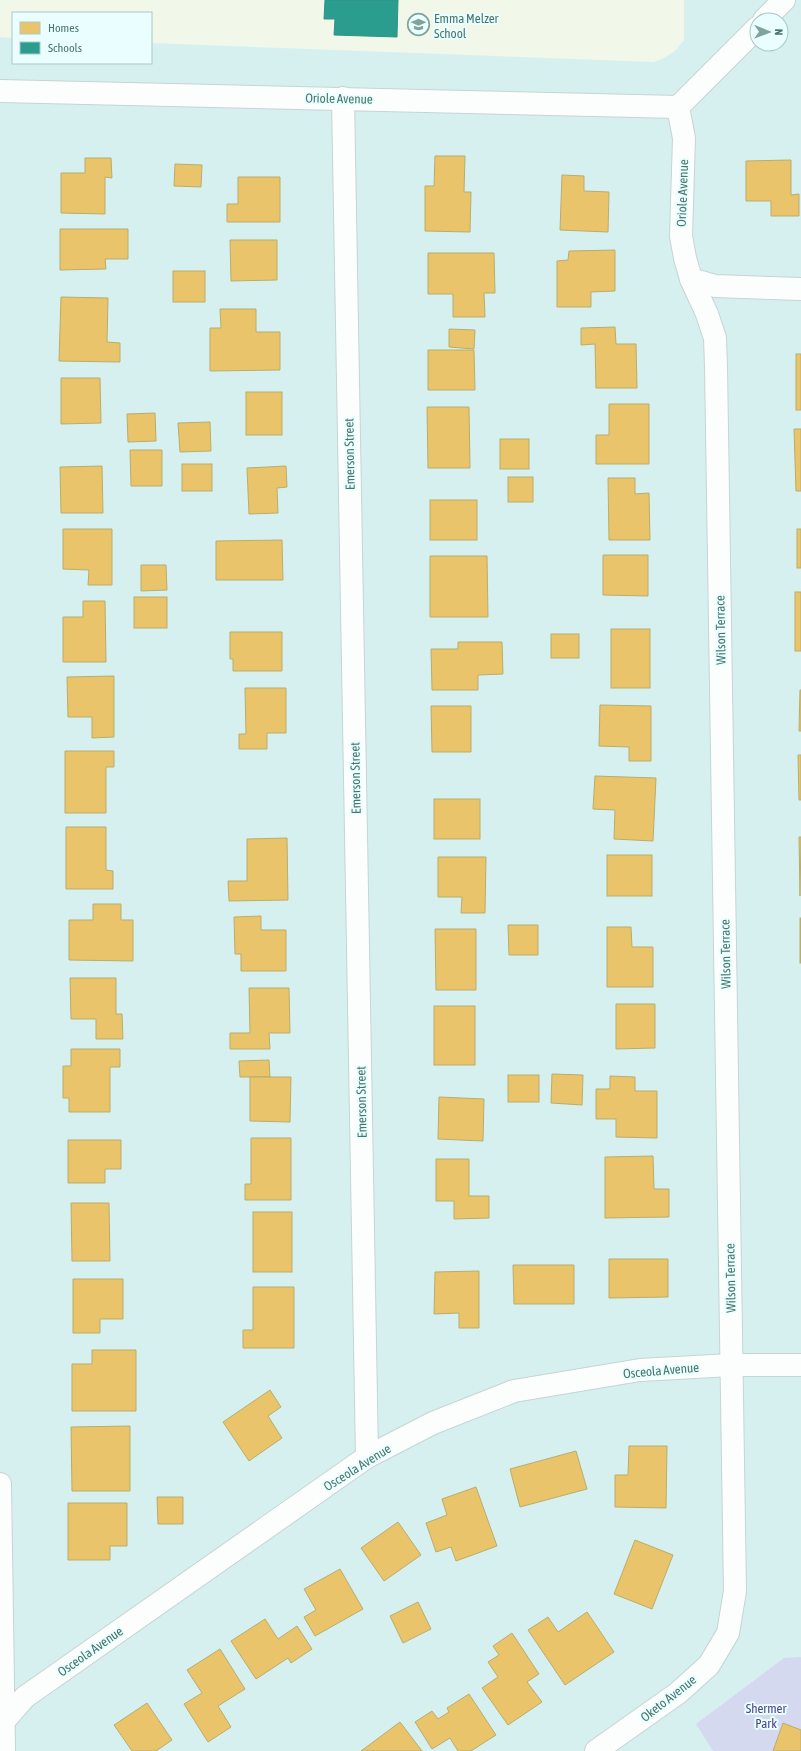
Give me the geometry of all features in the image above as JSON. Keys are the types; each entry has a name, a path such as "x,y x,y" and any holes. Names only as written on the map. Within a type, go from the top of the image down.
{"street":[{"path":"772,12 784,0"},
{"path":"678,107 749,36"},
{"name":"Oriole Avenue","path":"0,91 678,107 684,138 681,236 691,279"},
{"name":"Emerson Street","path":"343,98 367,1457"},
{"path":"691,279 715,286 801,289"},
{"name":"Wilson Terrace","path":"691,279 707,314 715,338 716,366 735,1591 728,1633"},
{"name":"Osceola Avenue","path":"1,1723 25,1697 367,1457 433,1423 514,1391 640,1370 731,1365 801,1365"},
{"path":"0,1484 1,1723 4,1751"},
{"name":"Oketo Avenue","path":"596,1751 678,1693 709,1665 728,1633"}],"shaded area":[{"path":"0,0 801,0 801,1751 0,1751"},
{"name":"Emma Melzer School","path":"0,0 684,0 684,40 676,50 664,58 654,62 152,43 152,12 12,12 12,38 0,37"}],"green space":[{"name":"Shermer Park","path":"801,1657 801,1751 713,1751 696,1724 784,1658"}],"building: Homes":[{"path":"435,156 465,156 464,192 471,192 470,232 425,231 425,186 434,186"},
{"path":"85,158 111,158 112,178 105,177 105,214 61,213 61,173 85,173"},
{"path":"791,160 791,195 799,194 799,216 771,216 771,201 746,201 746,161"},
{"path":"175,164 202,165 201,187 174,186"},
{"path":"562,175 584,176 584,191 609,192 608,232 560,230"},
{"path":"238,177 280,177 280,222 227,222 227,204 238,204"},
{"path":"60,229 128,229 128,259 105,259 106,269 60,270"},
{"path":"230,240 277,240 277,280 231,281"},
{"path":"615,250 615,291 591,292 591,307 557,307 557,261 568,260 569,251"},
{"path":"428,253 494,253 495,293 484,293 485,317 453,317 453,294 428,294"},
{"path":"173,271 205,271 205,302 173,302"},
{"path":"61,297 108,298 107,342 120,343 120,362 59,361"},
{"path":"220,309 256,309 256,332 280,332 280,370 210,371 210,328 221,328"},
{"path":"615,327 616,344 636,344 637,388 596,388 595,344 581,345 581,328"},
{"path":"449,329 475,330 474,349 449,347"},
{"path":"428,350 474,350 475,390 428,390"},
{"path":"796,354 801,354 801,410 796,410"},
{"path":"61,378 100,378 101,423 61,424"},
{"path":"246,392 282,392 282,435 246,435"},
{"path":"609,404 649,404 649,464 596,464 596,435 609,435"},
{"path":"427,407 469,407 470,468 428,468"},
{"path":"155,413 156,441 128,442 127,414"},
{"path":"210,422 211,451 180,452 178,423"},
{"path":"794,429 801,429 801,491 796,491"},
{"path":"500,439 529,439 529,469 500,469"},
{"path":"130,450 162,450 162,486 131,486"},
{"path":"182,464 212,464 212,491 182,491"},
{"path":"102,466 103,513 61,513 60,467"},
{"path":"286,466 287,487 277,488 278,513 249,514 247,468"},
{"path":"508,477 533,477 533,502 508,502"},
{"path":"608,478 635,478 635,494 649,493 650,540 609,540"},
{"path":"430,500 477,500 477,540 430,540"},
{"path":"63,529 112,529 112,585 88,585 89,570 63,569"},
{"path":"797,529 801,529 801,568 797,568"},
{"path":"282,540 283,580 216,580 216,541"},
{"path":"603,555 648,555 648,596 603,595"},
{"path":"430,556 487,556 488,617 430,617"},
{"path":"141,565 166,565 167,590 141,591"},
{"path":"795,592 801,592 801,651 795,651"},
{"path":"134,597 167,597 167,628 134,628"},
{"path":"83,601 105,601 106,662 63,662 63,617 83,617"},
{"path":"611,629 650,629 650,688 611,688"},
{"path":"230,632 282,632 282,671 233,671 233,659 230,659"},
{"path":"551,634 579,634 579,658 551,658"},
{"path":"458,642 502,642 503,674 478,675 478,690 432,690 431,649 458,649"},
{"path":"114,676 114,737 92,738 92,717 68,717 67,677"},
{"path":"245,688 286,688 286,733 267,733 267,749 239,749 239,734 246,734"},
{"path":"800,690 801,731 799,731"},
{"path":"600,705 651,706 651,761 629,761 629,747 599,746"},
{"path":"431,706 471,706 471,752 432,752"},
{"path":"65,751 114,751 114,767 106,767 106,813 65,813"},
{"path":"798,755 801,755 801,800 799,800"},
{"path":"595,776 656,778 653,841 614,839 615,810 593,809"},
{"path":"434,799 480,799 480,839 434,839"},
{"path":"66,827 106,827 106,870 113,871 113,889 66,889"},
{"path":"799,837 801,837 800,896"},
{"path":"287,838 288,900 229,901 228,881 247,881 247,839"},
{"path":"607,855 652,855 652,896 607,896"},
{"path":"438,857 486,857 485,913 461,913 462,897 438,897"},
{"path":"93,904 121,904 121,920 133,920 133,961 69,960 69,920 93,920"},
{"path":"261,916 261,930 286,930 286,971 241,971 241,954 235,954 234,917"},
{"path":"801,918 801,963 800,963"},
{"path":"508,925 538,925 538,955 509,955"},
{"path":"607,927 631,927 632,947 653,947 653,987 607,987"},
{"path":"435,929 476,929 476,990 436,990"},
{"path":"70,978 116,978 116,1014 122,1014 123,1039 96,1039 96,1019 71,1019"},
{"path":"249,988 289,988 290,1033 269,1033 270,1049 230,1049 230,1033 250,1033"},
{"path":"616,1004 655,1004 655,1048 616,1049"},
{"path":"434,1006 475,1006 475,1065 434,1065"},
{"path":"71,1049 120,1049 120,1067 110,1067 110,1112 69,1112 69,1098 63,1098 63,1066 71,1066"},
{"path":"269,1060 270,1077 240,1077 239,1061"},
{"path":"552,1074 583,1075 582,1105 551,1103"},
{"path":"508,1075 539,1075 539,1102 508,1102"},
{"path":"610,1076 635,1077 635,1091 657,1091 657,1138 616,1137 616,1119 596,1119 596,1089 610,1089"},
{"path":"250,1077 291,1077 290,1122 250,1121"},
{"path":"439,1097 484,1099 483,1141 438,1139"},
{"path":"251,1138 291,1138 291,1200 245,1200 245,1184 251,1184"},
{"path":"68,1140 121,1140 121,1169 105,1169 105,1183 68,1183"},
{"path":"653,1156 654,1189 669,1189 669,1217 605,1218 605,1157"},
{"path":"436,1159 469,1159 469,1196 489,1196 489,1218 454,1219 454,1201 436,1201"},
{"path":"71,1203 109,1203 110,1261 72,1261"},
{"path":"253,1212 292,1212 292,1272 253,1272"},
{"path":"609,1259 668,1259 668,1297 609,1298"},
{"path":"513,1265 574,1265 574,1304 514,1304"},
{"path":"479,1271 479,1328 459,1328 459,1313 434,1314 435,1272"},
{"path":"73,1279 123,1279 123,1319 100,1319 100,1333 73,1333"},
{"path":"253,1287 294,1287 294,1348 243,1348 243,1330 253,1330"},
{"path":"92,1350 136,1350 136,1411 72,1411 72,1364 92,1364"},
{"path":"270,1390 281,1407 268,1416 282,1438 249,1461 223,1422"},
{"path":"130,1426 130,1491 72,1491 71,1427"},
{"path":"629,1446 667,1446 666,1508 615,1507 615,1475 628,1475"},
{"path":"576,1451 587,1489 520,1507 510,1469"},
{"path":"476,1487 497,1546 456,1561 451,1547 436,1552 426,1523 447,1515 442,1499"},
{"path":"157,1497 183,1497 183,1524 158,1524"},
{"path":"68,1503 127,1503 127,1546 110,1546 110,1560 68,1560"},
{"path":"398,1522 421,1555 384,1581 361,1548"},
{"path":"635,1540 673,1555 652,1609 614,1594"},
{"path":"340,1569 363,1609 315,1636 304,1617 316,1610 304,1589"},
{"path":"418,1602 431,1629 403,1643 390,1616"},
{"path":"587,1612 614,1652 565,1685 528,1630 548,1617 558,1632"},
{"path":"265,1619 278,1639 297,1626 312,1649 291,1663 288,1658 256,1679 231,1641"},
{"path":"512,1633 539,1674 527,1682 542,1702 508,1725 482,1688 498,1677 488,1662 499,1655 493,1646"},
{"path":"220,1649 245,1689 218,1706 231,1727 208,1742 184,1704 202,1693 187,1670"},
{"path":"469,1694 496,1735 471,1751 458,1751 450,1738 432,1749 415,1722 432,1711 438,1719 449,1712 447,1708"},
{"path":"147,1703 172,1740 156,1751 132,1751 114,1725"},
{"path":"400,1722 422,1751 361,1751"},
{"path":"783,1723 801,1730 801,1751 773,1751"}],"building: Schools":[{"name":"Emma Melzer School","path":"325,0 398,0 397,37 334,35 335,19 324,19"}],"place":[{"name":"Emma Melzer School","path":"418,25"}]}
